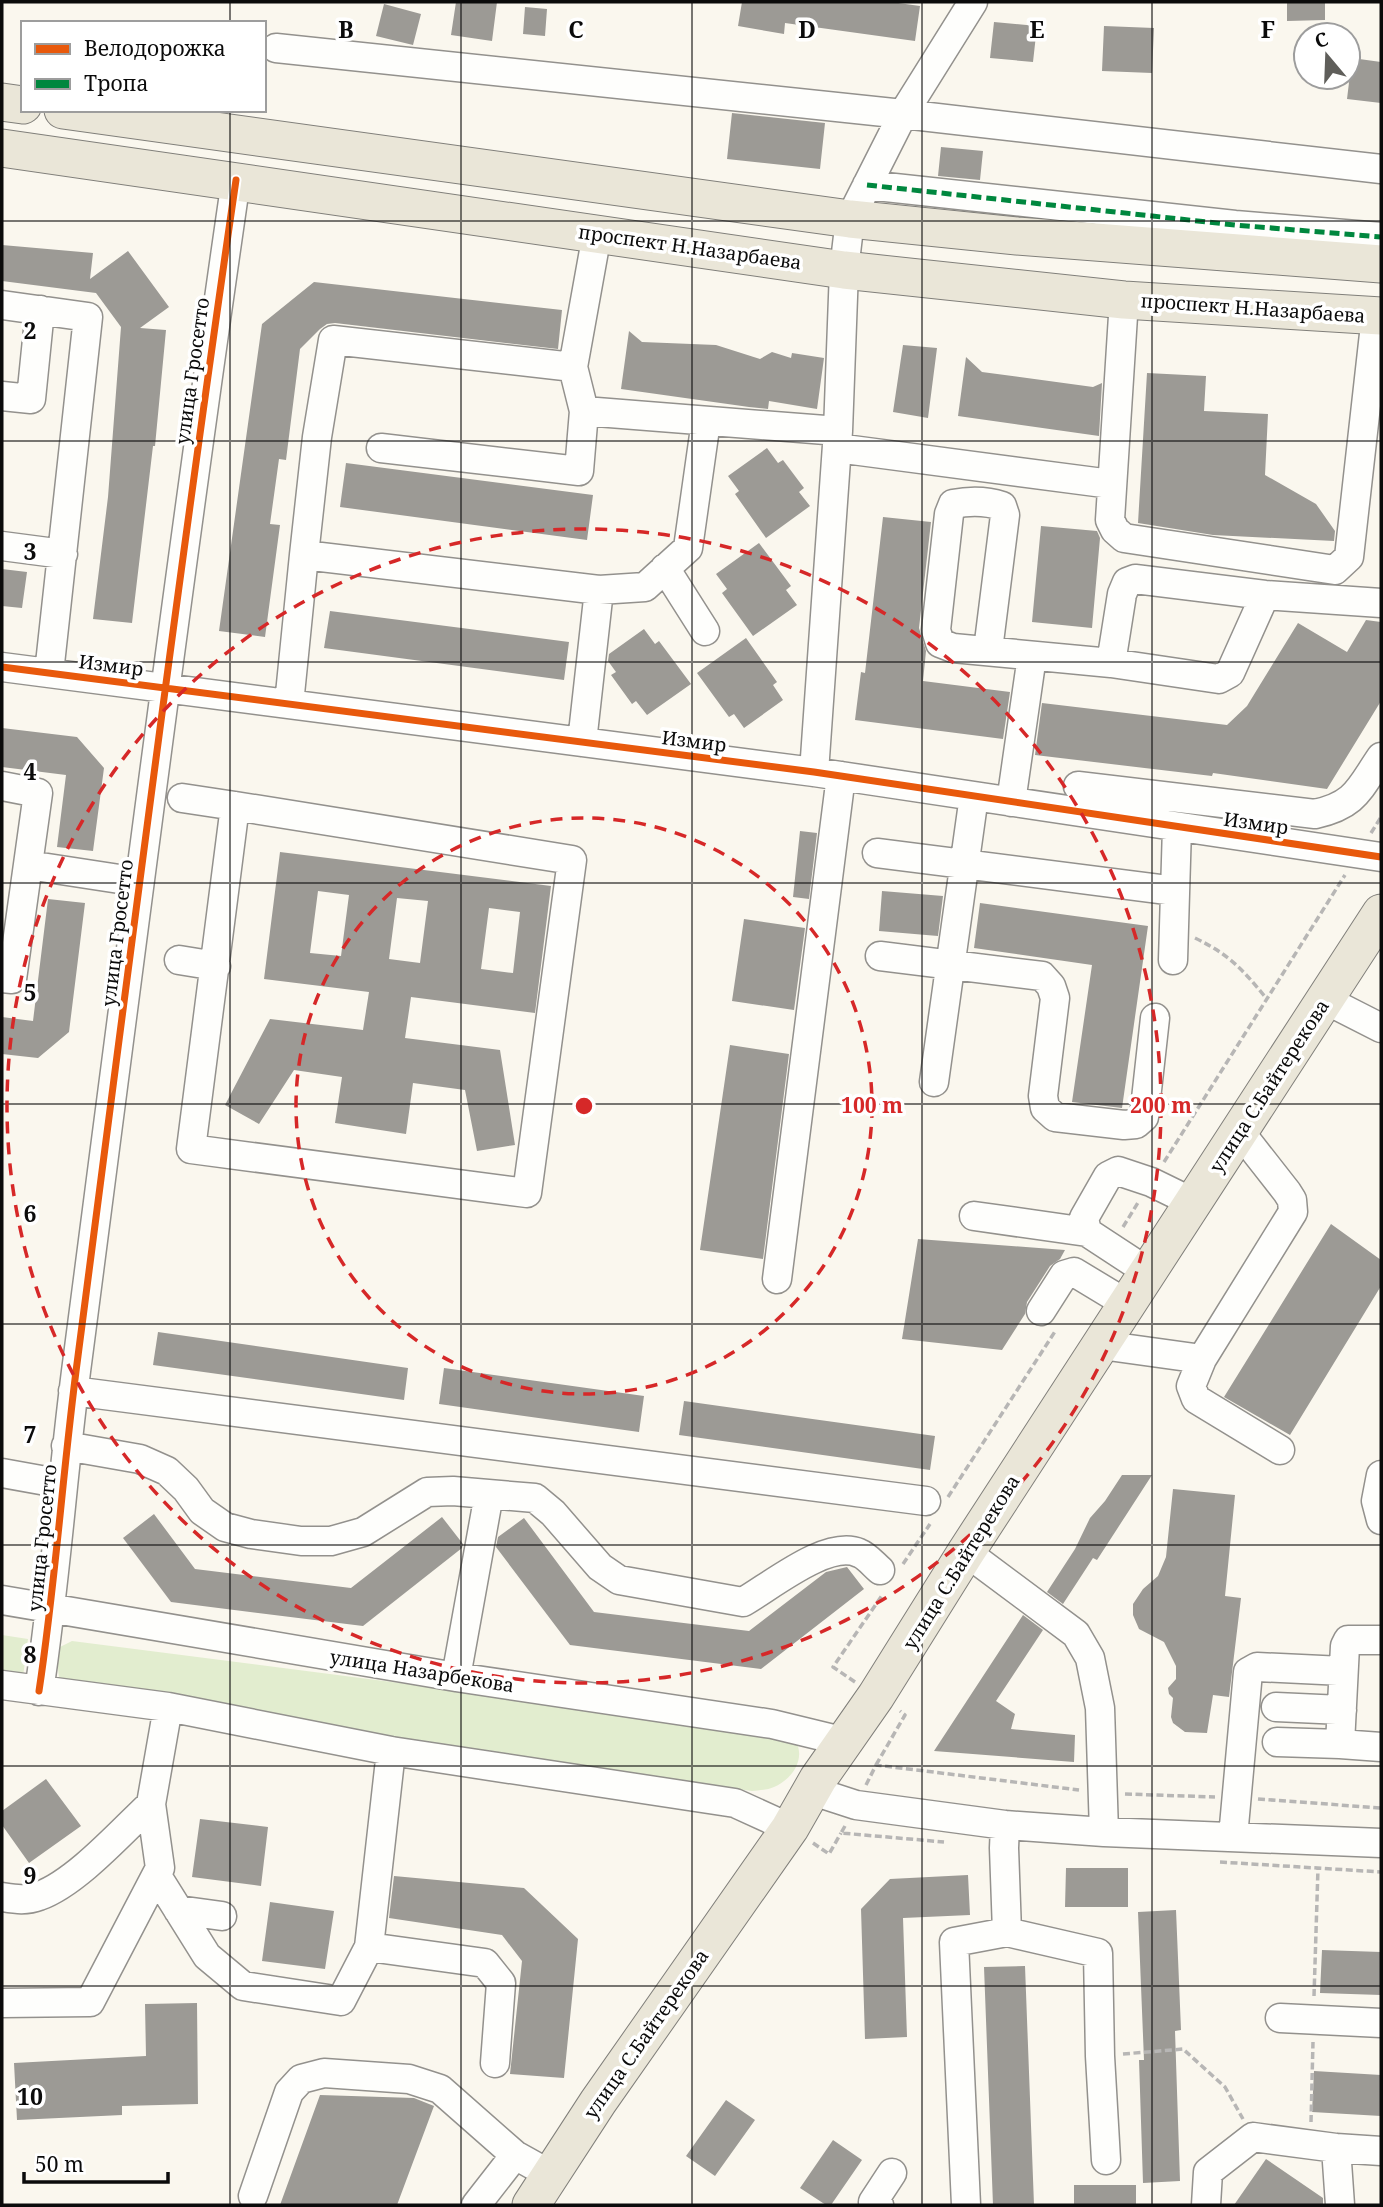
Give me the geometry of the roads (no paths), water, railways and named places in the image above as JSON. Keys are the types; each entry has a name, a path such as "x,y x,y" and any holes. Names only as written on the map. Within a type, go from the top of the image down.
{"main road":[{"path":"2,102 21,105"},
{"path":"78,112 850,219 1017,236 1381,264"},
{"name":"проспект Н.Назарбаева","path":"2,148 844,270 1124,300 1379,316"},
{"name":"улица С.Байтерекова","path":"531,2205 606,2090 790,1828 842,1741 876,1696 966,1552 1381,913"}],"street":[{"path":"777,1279 828,774 837,440 844,270 850,219 903,114 973,2"},
{"path":"276,48 903,114 1381,169"},
{"name":"улица Гросетто","path":"39,1690 51,1608 66,1446 139,882 187,518 236,180"},
{"path":"867,185 1235,225 1381,237"},
{"path":"381,448 579,471 584,411 573,367 597,234"},
{"path":"1124,300 1111,484 1110,520 1115,530 1124,538 1335,570 1349,557 1379,316"},
{"path":"2,305 88,317 49,673"},
{"path":"2,396 31,399 40,310"},
{"path":"289,704 317,437 333,340 573,367"},
{"path":"584,411 706,421 1111,484"},
{"path":"304,555 599,590 645,587 688,548 706,421"},
{"path":"988,650 1005,515 1002,506 993,503 962,502 953,504 949,514 936,630 940,643 953,648 1111,663 1219,679 1230,673 1265,595"},
{"path":"2,545 63,554"},
{"path":"665,569 705,631"},
{"path":"1111,663 1122,594 1127,582 1135,579 1265,595 1381,603"},
{"path":"582,742 599,590"},
{"path":"1011,802 1032,656"},
{"name":"Измир","path":"2,667 828,774 1381,857"},
{"path":"1078,786 1315,814 1337,809 1354,797 1381,757"},
{"path":"2,786 38,793 12,979 2,978"},
{"path":"934,1082 974,796"},
{"path":"182,798 235,806 572,860 527,1193 191,1149 235,806"},
{"path":"1173,960 1177,827"},
{"path":"877,853 1175,891"},
{"path":"28,865 139,882"},
{"path":"880,956 1042,976 1051,986 1055,998 1043,1096 1045,1108 1055,1117 1124,1125 1136,1124 1144,1117 1155,1018"},
{"path":"179,960 216,966"},
{"path":"1326,1000 1381,1028"},
{"path":"1240,1132 1287,1192 1292,1200 1293,1212 1202,1359 1191,1386 1196,1399 1280,1450"},
{"path":"1087,1232 1084,1218 1108,1176 1118,1171 1151,1182 1194,1203"},
{"path":"974,1216 1087,1232 1148,1272"},
{"path":"1041,1311 1064,1275 1074,1272 1127,1304"},
{"path":"1101,1345 1202,1359"},
{"path":"73,1391 926,1501"},
{"path":"66,1446 141,1459 167,1471 186,1489 202,1511 225,1527 251,1534 301,1541 331,1541 363,1532 426,1492 453,1491 535,1498 553,1513 600,1567 619,1580 743,1602 809,1559 839,1549 860,1553 880,1570"},
{"path":"2,1473 64,1484"},
{"path":"1381,1475 1376,1501 1381,1521"},
{"path":"456,1678 489,1494"},
{"path":"966,1552 1076,1634 1090,1658 1100,1708 1104,1832"},
{"name":"улица Назарбекова","path":"2,1600 456,1678 772,1724 842,1741"},
{"path":"1340,1744 1345,1646 1348,1640 1354,1638 1381,1640"},
{"path":"1233,1838 1248,1672 1257,1667 1343,1671"},
{"path":"2,1685 168,1707 391,1751 735,1803 790,1828"},
{"path":"2,2003 90,2002 160,1868 151,1804 168,1707"},
{"path":"1276,1707 1342,1710"},
{"path":"1277,1742 1381,1747"},
{"path":"157,1876 207,1956 243,1986 341,2001 369,1947 391,1751"},
{"path":"813,1791 856,1805 1005,1825 1104,1832 1381,1843"},
{"path":"2,1897 22,1900 40,1896 151,1804"},
{"path":"1005,1825 1003,1848 1007,1932"},
{"path":"178,1910 222,1916"},
{"path":"966,2205 954,1942 1007,1932 1098,1953 1106,2160"},
{"path":"369,1947 485,1963 500,1983 495,2063"},
{"path":"1280,2018 1381,2023"},
{"path":"254,2196 289,2092 301,2079 324,2073 409,2079 440,2089 515,2155 551,2175"},
{"path":"1206,2205 1208,2172 1253,2137 1381,2151"},
{"path":"1336,2148 1340,2205"},
{"path":"476,2205 515,2155"},
{"path":"879,2205 873,2202 892,2173"}]}
